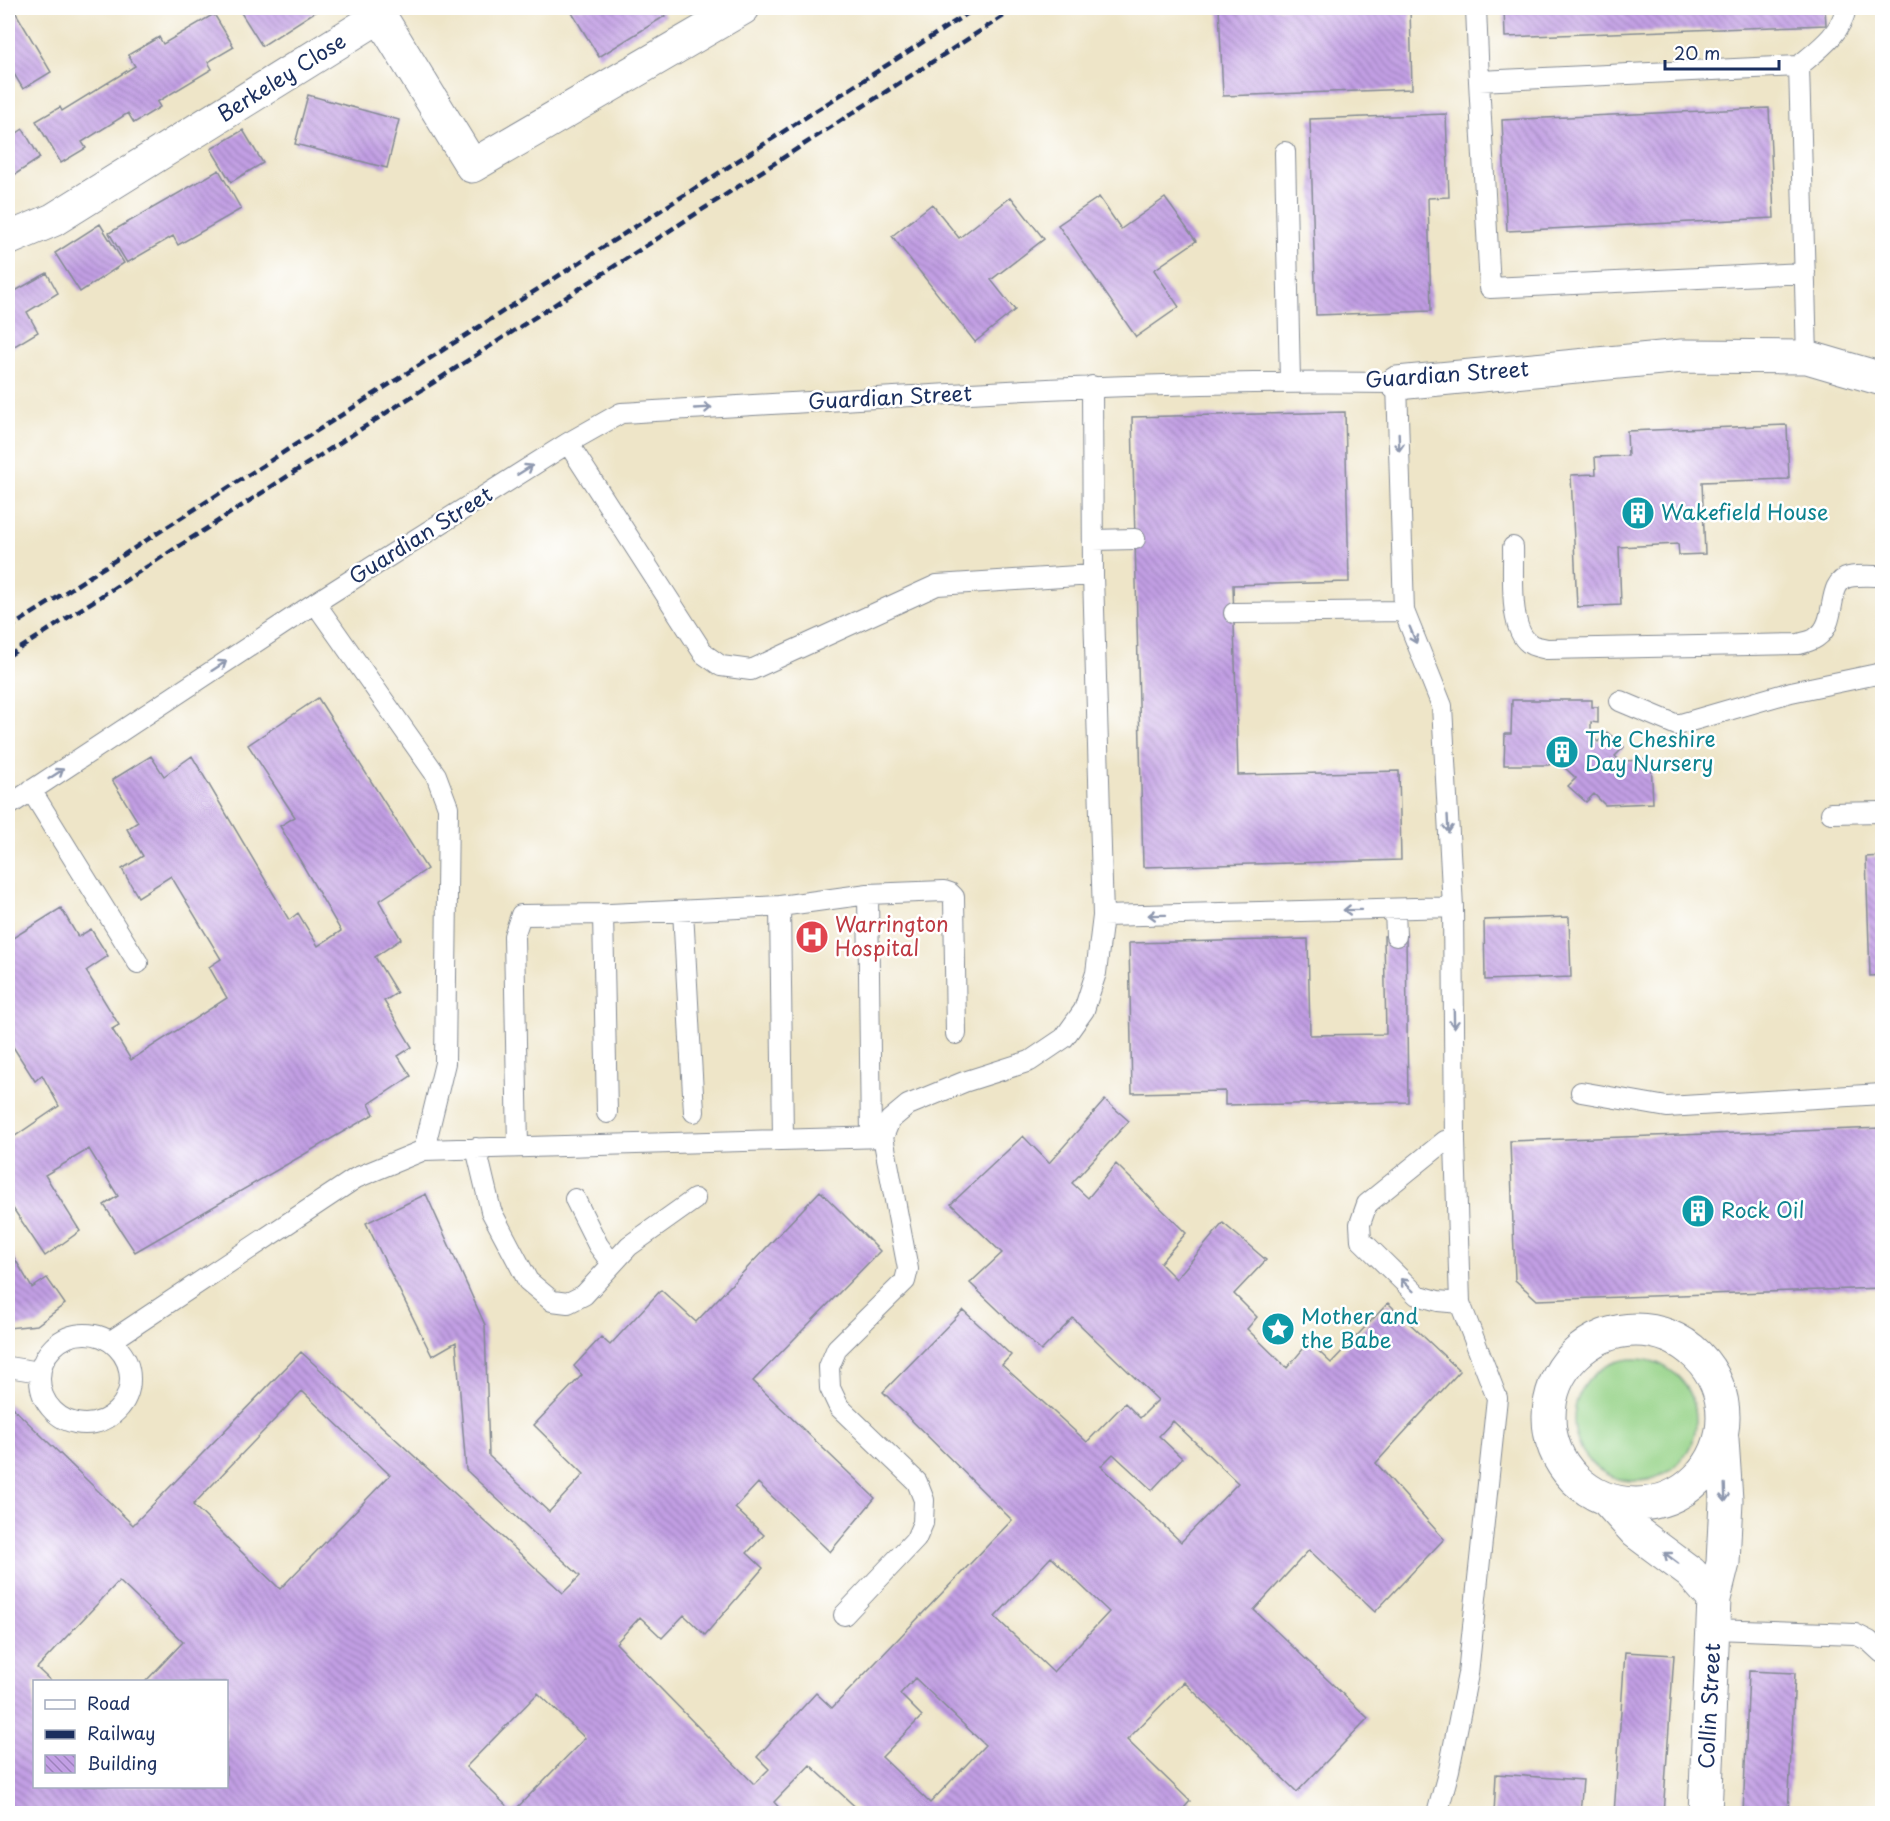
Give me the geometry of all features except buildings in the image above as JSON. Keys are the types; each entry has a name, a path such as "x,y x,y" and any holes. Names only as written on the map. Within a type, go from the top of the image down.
{"street":[{"name":"Berkeley Close","path":"8,239 53,220 382,12 472,166 744,8"},
{"name":"Guardian Street","path":"1397,383 1682,356 1807,357 1882,380"},
{"name":"Collin Street","path":"1705,1814 1713,1614 1722,1563 1726,1500 1722,1435 1723,1406 1715,1379 1698,1356 1675,1339 1648,1330 1620,1332 1593,1341 1571,1359 1556,1383 1549,1411 1552,1440 1563,1466 1582,1487 1607,1500 1637,1505 1666,1500 1692,1485 1711,1462 1722,1435"},
{"name":"Collin Street","path":"1607,1500 1636,1532 1691,1573 1713,1614"}],"lane":[{"path":"1476,8 1490,288 1805,273"},
{"path":"1479,81 1799,66 1832,38 1845,17 1846,8"},
{"path":"1799,66 1807,357"},
{"path":"1285,152 1290,381"},
{"name":"Guardian Street","path":"8,806 315,603 568,443 621,413 1092,386 1290,381 1397,383"},
{"path":"1397,383 1404,611 1442,706 1453,907 1455,1142 1460,1303 1497,1398 1468,1674 1449,1770 1437,1814"},
{"path":"877,1137 890,1120 908,1105 964,1082 1030,1061 1064,1038 1084,1010 1093,982 1103,916 1093,575 1092,386"},
{"path":"568,443 704,654 721,666 751,670 937,585 1093,575"},
{"path":"1093,540 1135,539"},
{"path":"1513,547 1515,622 1520,634 1530,644 1547,649 1799,644 1817,638 1828,626 1833,608 1833,593 1839,583 1847,577 1882,576"},
{"path":"315,603 436,775 448,807 445,1063 424,1150"},
{"path":"1234,613 1404,611"},
{"path":"1620,701 1677,726 1791,692 1882,673"},
{"path":"32,790 138,963"},
{"path":"1831,813 1882,812"},
{"path":"518,1147 514,936 521,915 603,914 780,906 868,894 950,892 954,897 956,1034"},
{"path":"844,1615 916,1539 923,1523 924,1500 917,1482 839,1407 830,1388 829,1367 837,1348 905,1281 908,1269 877,1137 868,894"},
{"path":"780,906 783,1139"},
{"path":"1103,916 1453,907"},
{"path":"1395,909 1396,936"},
{"path":"683,910 694,1112"},
{"path":"603,914 607,1113"},
{"path":"1581,1092 1667,1107 1882,1094"},
{"path":"111,1341 356,1178 424,1150 877,1137"},
{"path":"1455,1142 1445,1141 1367,1204 1360,1224 1361,1240 1417,1294 1438,1301 1460,1303"},
{"path":"476,1148 491,1211 528,1281 552,1301 568,1303 584,1295 629,1246 695,1199"},
{"path":"575,1199 598,1245 612,1264"},
{"path":"82,1334 111,1341 122,1352 129,1365 131,1380 128,1395 121,1407 110,1418 96,1424 81,1425 67,1421 54,1413 45,1401 40,1386 40,1372 45,1357 55,1345 68,1337 82,1334"},
{"path":"8,1367 40,1372"},
{"path":"1713,1614 1855,1634 1869,1641 1882,1653"}],"green space":[{"path":"1635,1359 1658,1364 1678,1377 1691,1397 1696,1420 1691,1443 1678,1463 1658,1476 1635,1481 1612,1476 1592,1463 1579,1443 1574,1420 1579,1397 1592,1377 1612,1364"}],"railway":[{"path":"8,629 976,8"},
{"path":"8,656 1016,8"}],"place":[{"name":"Wakefield House","path":"1638,513"},
{"name":"The Cheshire Day Nursery","path":"1562,752"},
{"name":"Warrington Hospital","path":"812,937"},
{"name":"Rock Oil","path":"1698,1211"},
{"name":"Mother and the Babe","path":"1278,1329"}]}
